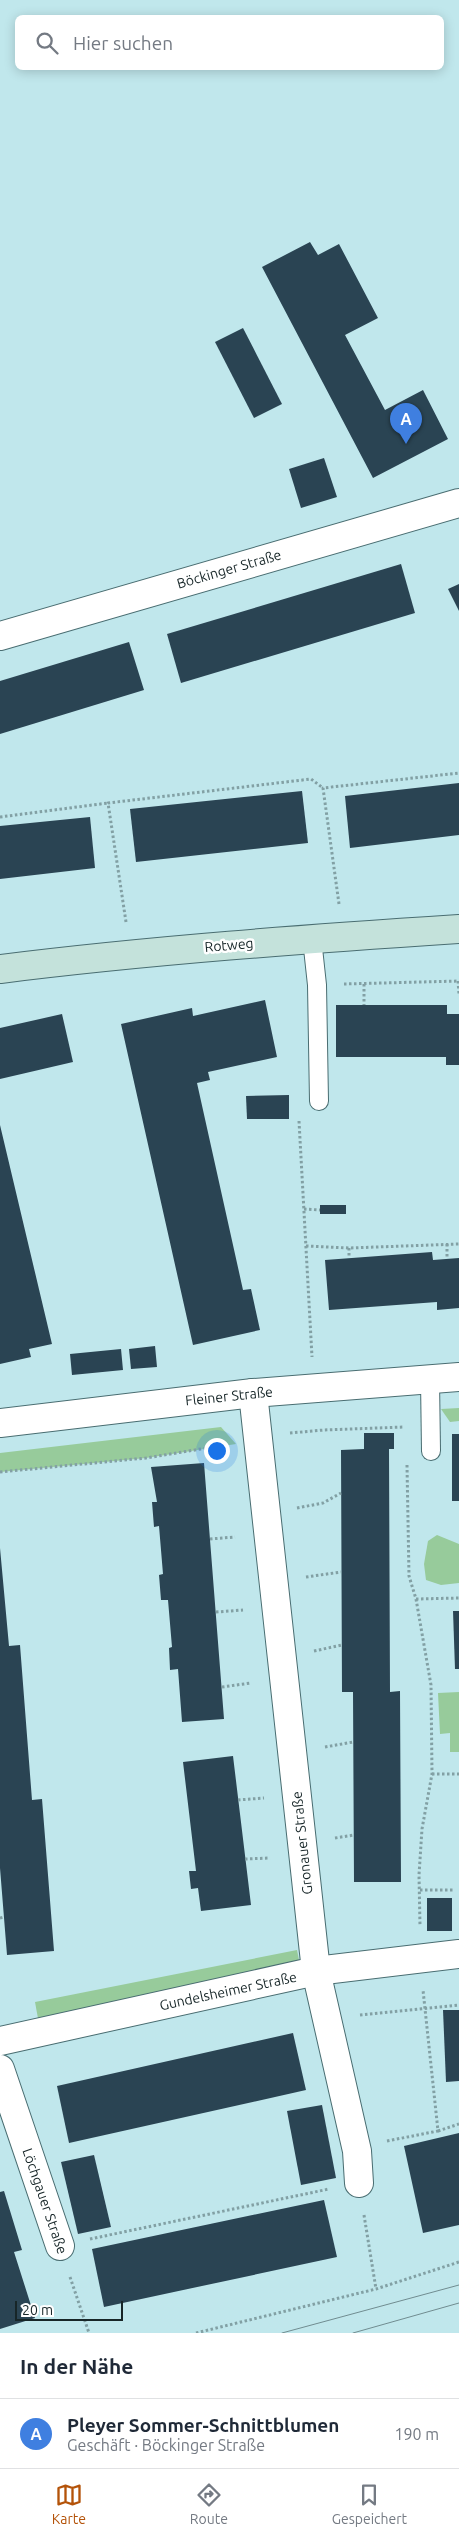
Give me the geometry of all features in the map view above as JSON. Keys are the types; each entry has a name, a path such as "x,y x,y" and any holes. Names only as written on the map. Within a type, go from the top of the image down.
{"main road":[{"name":"Rotweg","path":"0,969 132,954 459,929"}],"street":[{"name":"Böckinger Straße","path":"0,636 459,503"},
{"name":"Fleiner Straße","path":"0,1423 253,1393 459,1377"},
{"name":"Gronauer Straße","path":"253,1393 316,1971 357,2151 359,2183"},
{"name":"Gundelsheimer Straße","path":"0,2041 316,1971 421,1957 459,1954"},
{"name":"Löchgauer Straße","path":"0,2069 60,2246"}],"lane":[{"path":"312,939 317,985 319,1101"},
{"path":"430,1380 431,1451"}],"path":[{"path":"0,817 311,779 323,788 459,773"},
{"path":"323,788 343,937"},
{"path":"108,804 132,954"},
{"path":"317,985 458,981 459,994"},
{"path":"364,984 364,1005"},
{"path":"299,1117 312,1361"},
{"path":"304,1209 320,1210"},
{"path":"447,1244 447,1259"},
{"path":"306,1246 349,1248 459,1244"},
{"path":"349,1248 349,1258"},
{"path":"388,1427 388,1433"},
{"path":"405,1427 406,1437"},
{"path":"406,1456 409,1576 416,1598 431,1685 432,1774 422,1829 420,1890 421,1957"},
{"path":"266,1513 323,1503 341,1494"},
{"path":"416,1598 459,1598"},
{"path":"432,1774 459,1774"},
{"path":"420,1890 454,1890"},
{"path":"327,2020 384,2011 459,2005"},
{"path":"425,2018 438,2131"},
{"path":"403,2137 438,2131 459,2124"},
{"path":"60,2246 359,2183 376,2288"},
{"name":"Löchgauer Straße","path":"60,2246 89,2333"},
{"path":"196,2333 376,2288 459,2262"}],"green space":[{"path":"459,1408 459,1421 450,1422 441,1409"},
{"path":"221,1427 236,1444 146,1458 0,1472 0,1453"},
{"path":"437,1535 459,1544 459,1583 441,1585 426,1580 424,1564 428,1541"},
{"path":"459,1692 459,1752 450,1752 450,1733 440,1734 438,1693"},
{"path":"297,1950 301,1970 39,2024 35,2002"}],"building":[{"path":"310,242 318,255 339,244 378,318 345,335 385,410 423,390 448,439 373,478 262,267"},
{"path":"243,328 282,404 254,418 215,342"},
{"path":"324,458 337,497 301,508 289,469"},
{"path":"401,564 415,613 181,683 167,634"},
{"path":"459,584 459,611 448,589"},
{"path":"129,642 144,690 0,734 0,681"},
{"path":"459,783 459,835 350,848 345,796"},
{"path":"302,791 308,843 136,862 130,809"},
{"path":"90,817 95,868 0,879 0,826"},
{"path":"265,1000 277,1057 208,1072 210,1080 197,1083 243,1290 251,1289 260,1330 193,1345 121,1024 192,1008 193,1016"},
{"path":"336,1005 447,1005 447,1014 459,1014 459,1065 446,1065 446,1057 336,1057"},
{"path":"62,1014 73,1062 0,1079 0,1028"},
{"path":"289,1095 289,1119 247,1119 246,1096"},
{"path":"0,1125 52,1344 29,1349 31,1357 0,1364"},
{"path":"320,1205 346,1205 346,1214 320,1214"},
{"path":"432,1252 433,1260 459,1258 459,1308 437,1310 437,1302 329,1310 325,1260"},
{"path":"155,1346 157,1367 131,1369 129,1349"},
{"path":"121,1349 123,1370 72,1375 70,1354"},
{"path":"364,1433 394,1433 394,1449 389,1449 390,1692 400,1691 401,1882 354,1882 353,1692 342,1692 341,1450 364,1449"},
{"path":"452,1434 459,1434 459,1501 452,1501"},
{"path":"204,1463 224,1719 182,1722 178,1669 170,1670 169,1648 172,1647 168,1600 161,1600 159,1575 163,1574 159,1526 154,1527 152,1502 157,1502 151,1467"},
{"path":"0,1548 9,1646 20,1645 32,1800 42,1799 54,1951 7,1955 0,1868"},
{"path":"453,1611 459,1611 459,1669 455,1669"},
{"path":"233,1756 251,1905 201,1911 198,1888 191,1889 189,1871 196,1871 183,1762"},
{"path":"427,1898 452,1898 452,1931 427,1931"},
{"path":"443,2010 459,2010 459,2081 446,2082"},
{"path":"293,2033 306,2090 69,2143 57,2086"},
{"path":"322,2105 336,2178 301,2185 287,2111"},
{"path":"459,2133 459,2225 423,2233 404,2146"},
{"path":"94,2155 111,2227 78,2234 61,2162"},
{"path":"4,2191 22,2250 14,2252 35,2318 0,2329 0,2192"},
{"path":"324,2200 337,2257 104,2307 92,2249"}],"tram line":[{"path":"282,2333 459,2285"},
{"path":"353,2333 459,2303"}],"place":[{"name":"Pleyer Sommer-Schnittblumen","path":"406,444"}]}
